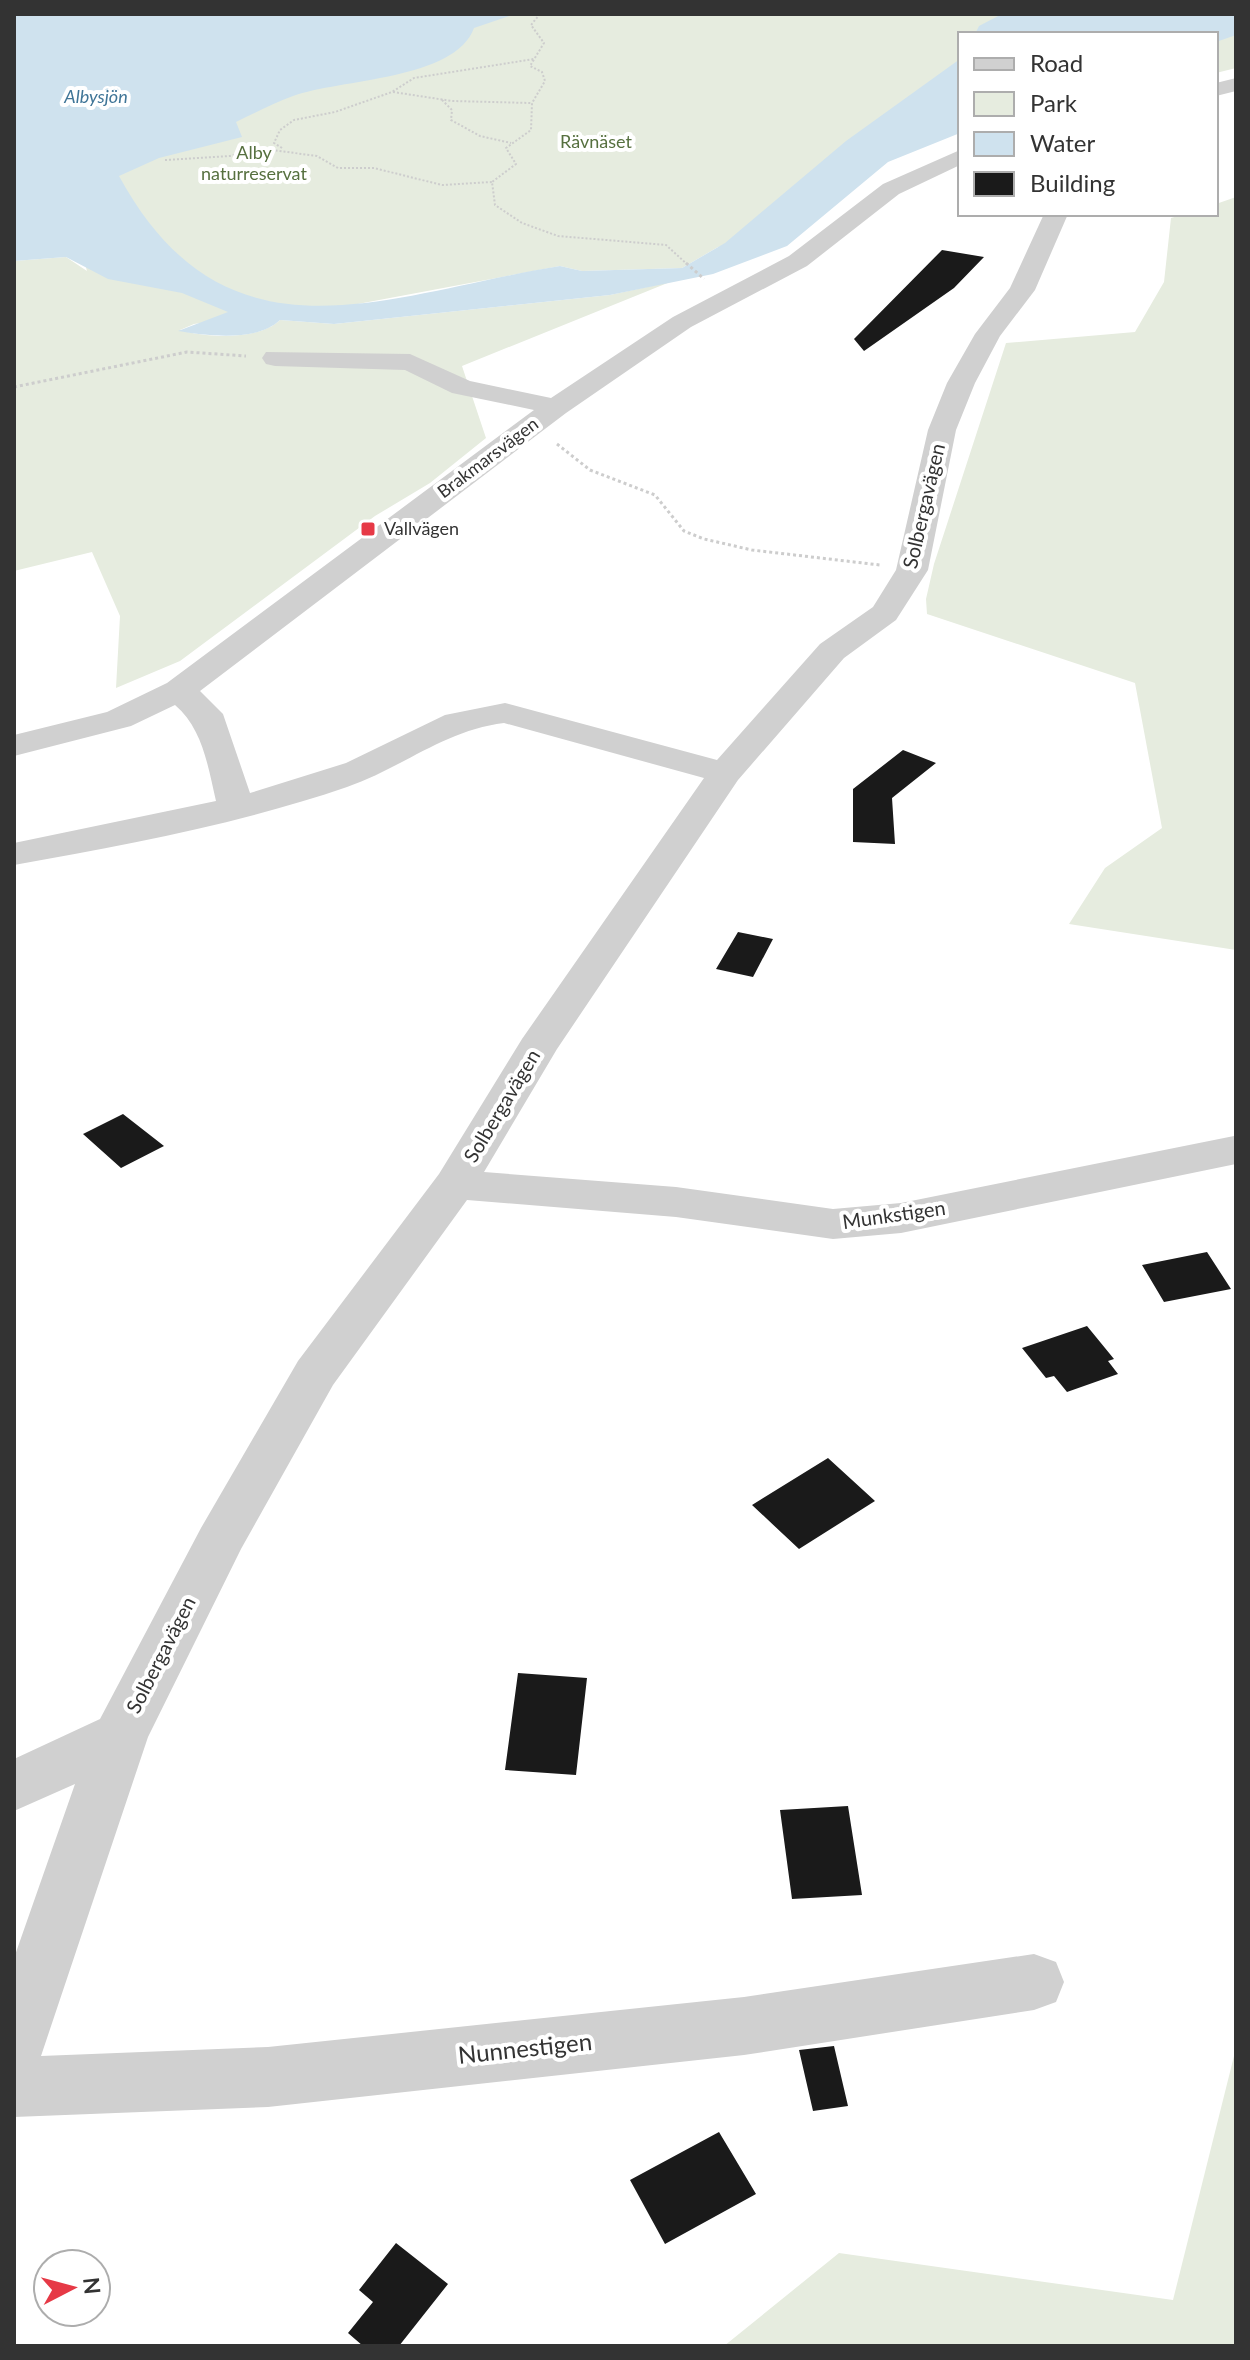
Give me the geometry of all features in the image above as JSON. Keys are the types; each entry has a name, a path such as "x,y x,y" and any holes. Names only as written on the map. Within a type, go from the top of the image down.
{"street":[{"name":"Brakmarsvägen","path":"14,746 119,719 179,690 556,407 682,322 798,261 891,189 958,158"},
{"name":"Solbergavägen","path":"14,2047 120,1736 219,1542 315,1373 455,1184 537,1048 725,773 832,651 885,613 912,570 942,430 988,334 1022,290 1055,216"},
{"path":"275,358 410,362 462,387 556,407"},
{"path":"179,690 206,714 223,757 235,805"},
{"path":"14,854 91,841 337,778 384,758 438,726 480,715 505,713 725,773"},
{"name":"Munkstigen","path":"455,1184 676,1202 833,1224 901,1218 1234,1150"},
{"path":"14,1786 120,1736"},
{"name":"Nunnestigen","path":"14,2087 284,2075 744,2026 1034,1982"}],"path":[{"path":"165,160 230,156 257,148 287,150 317,156 338,168 374,168 442,185 492,182 516,164 506,148 531,130 531,103 535,90 545,81 542,72 530,66 544,43 531,25 540,14"},
{"path":"287,150 274,143 280,130 294,120 335,112 392,92 414,78 534,59"},
{"path":"392,92 442,99 531,103"},
{"path":"442,99 452,110 451,120 472,135 486,141 512,143"},
{"path":"492,182 495,205 522,223 558,236 666,245 704,280"},
{"path":"14,387 187,352 275,358"},
{"path":"529,427 572,453 590,470 655,495 684,531 704,539 752,550 809,554 912,570"}],"green space":[{"name":"Alby naturreservat","path":"14,14 1236,14 1236,68 1218,72 1218,32 958,32 958,121 926,114 765,240 718,247 682,268 582,271 560,266 331,309 306,306 194,324 180,330 217,336 246,335 259,332 280,320 334,324 610,295 670,282 462,366 486,438 430,483 375,516 180,661 116,688 120,616 92,552 14,571 14,261 66,257 87,271"},
{"path":"1236,197 1236,950 1069,924 1105,868 1162,828 1135,683 927,614 926,599 934,564 1006,343 1135,332 1164,282 1171,218 1218,216 1218,203"},
{"path":"1236,2048 1236,2346 724,2346 839,2253 1173,2300"}],"water":[{"name":"Albysjön","path":"14,14 515,14 474,28 463,45 421,68 293,96 236,122 242,137 159,158 119,176 162,238 209,278 260,299 315,306 372,302 560,266 582,271 682,268 725,243 846,141 958,60 958,134 888,162 787,246 713,274 610,295 334,324 280,320 259,332 217,336 178,331 228,312 182,293 108,279 66,257 14,261"},
{"path":"1002,14 1236,14 1236,35 1218,41 1218,32 976,32 979,26"}],"building":[{"path":"942,250 984,257 954,288 864,351 854,339"},
{"path":"903,750 936,763 892,798 895,844 853,842 853,789"},
{"path":"738,932 773,939 753,977 716,969"},
{"path":"123,1114 164,1146 121,1168 83,1134"},
{"path":"1207,1252 1231,1289 1164,1302 1142,1265"},
{"path":"1087,1326 1114,1359 1108,1361 1118,1374 1067,1392 1054,1376 1046,1378 1022,1348"},
{"path":"828,1458 875,1501 799,1549 752,1505"},
{"path":"518,1673 587,1678 576,1775 505,1770"},
{"path":"848,1806 862,1895 792,1899 780,1810"},
{"path":"834,2046 848,2106 813,2111 799,2050"},
{"path":"719,2132 756,2194 665,2244 630,2180"},
{"path":"396,2243 448,2284 399,2346 363,2346 348,2333 373,2302 359,2290"}],"place":[{"name":"Vallvägen","path":"368,529"}],"park label":[{"name":"Rävnäset","path":"596,142"}]}
